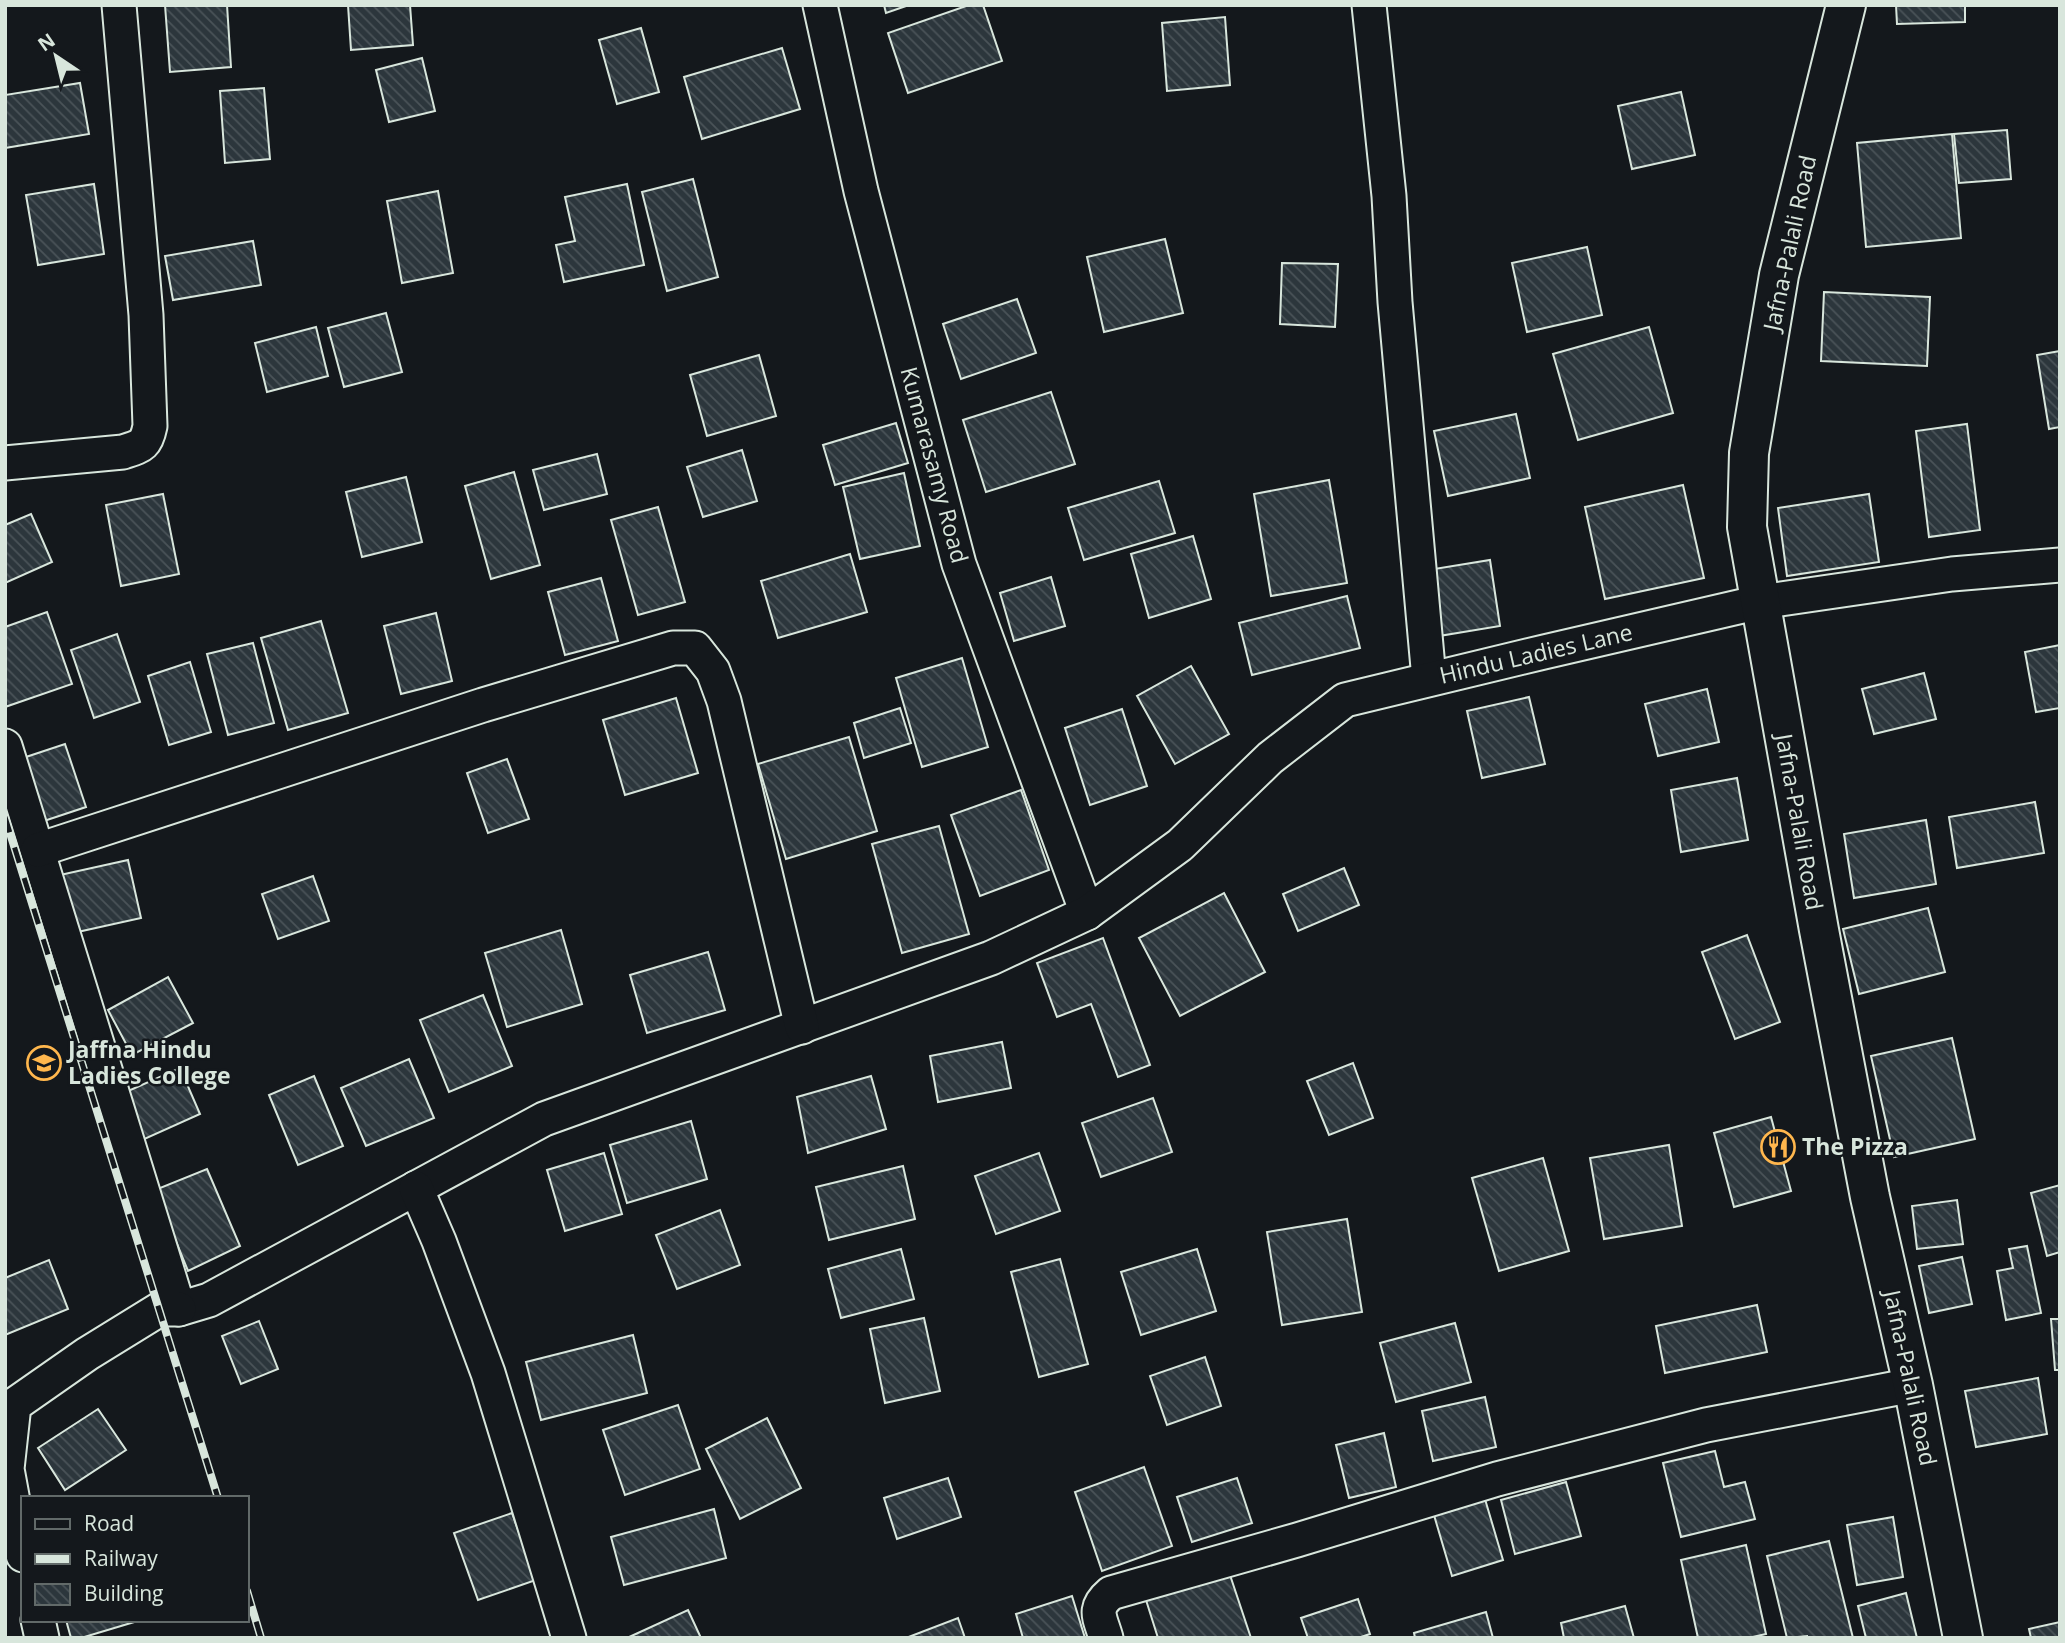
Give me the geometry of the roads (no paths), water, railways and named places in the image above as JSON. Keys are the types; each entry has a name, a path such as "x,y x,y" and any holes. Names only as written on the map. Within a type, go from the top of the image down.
{"main road":[{"name":"Jafna-Palali Road","path":"1846,5 1779,275 1749,453 1747,527 1870,1197 1913,1385 1963,1638"}],"street":[{"path":"5,463 122,452 140,446 148,439 150,426 146,315 119,5"},
{"name":"Kumarasamy Road","path":"820,5 861,191 959,564 1087,913"},
{"path":"1369,5 1389,196 1395,302 1429,679"},
{"name":"Hindu Ladies Lane","path":"21,1545 6,1469 14,1405 87,1354 160,1309 179,1309 209,1300 544,1119 991,958 1087,913 1180,845 1270,758 1345,700 1760,602 1952,574 2060,565"},
{"path":"38,850 482,705 673,648 695,648 713,671 724,701 802,1027"},
{"path":"5,746 179,1309"},
{"path":"416,1188 439,1241 488,1373 569,1638"},
{"path":"1106,1638 1098,1612 1100,1602 1111,1593 1297,1541 1524,1472 1706,1425 1913,1385"}],"railway":[{"path":"5,817 217,1496"},
{"path":"248,1594 261,1638"}],"place":[{"name":"Jaffna Hindu Ladies College","path":"44,1063"},
{"name":"The Pizza","path":"1778,1147"}]}
